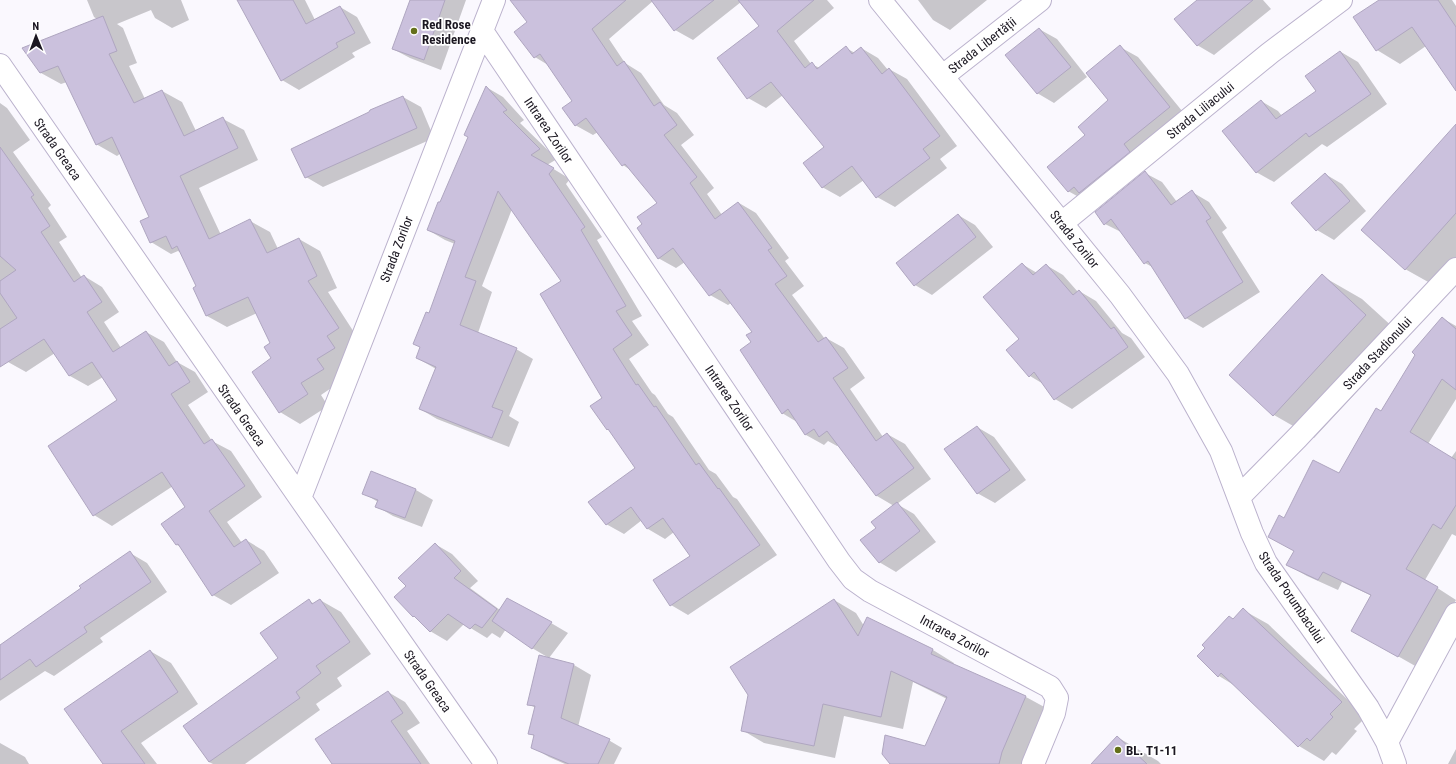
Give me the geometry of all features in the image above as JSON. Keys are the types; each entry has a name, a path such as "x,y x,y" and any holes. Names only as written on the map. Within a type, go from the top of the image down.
{"street":[{"name":"Strada Zorilor","path":"300,498 494,0"},
{"name":"Strada Zorilor","path":"880,0 1120,295 1178,374 1221,451 1239,497"},
{"name":"Strada Libertății","path":"943,76 1040,0"},
{"name":"Strada Liliacului","path":"1062,224 1270,53 1341,0"},
{"name":"Intrarea Zorilor","path":"482,31 830,548 853,579 870,591 1050,687 1056,698 1054,713 1033,764"},
{"name":"Strada Greaca","path":"0,65 486,764"},
{"name":"Strada Stadionului","path":"1239,497 1298,437 1456,269"},
{"name":"Strada Porumbacului","path":"1239,497 1252,533 1266,563 1368,708 1387,742 1395,764"},
{"path":"1387,742 1456,614"}],"building":[{"path":"237,0 293,0 306,24 340,6 355,33 336,43 338,47 281,81"},
{"name":"Red Rose Residence","path":"410,0 445,0 424,60 392,49"},
{"path":"510,0 626,0 592,29 617,66 624,61 654,106 660,102 677,125 664,135 697,177 690,183 715,219 738,202 772,248 768,250 787,276 775,284 818,342 826,337 848,368 833,378 876,441 887,433 914,468 876,496 827,431 819,437 814,429 805,435 788,409 782,414 740,350 751,342 746,335 752,332 720,289 709,296 673,248 658,259 637,228 642,224 637,217 657,203 625,164 622,166 586,118 575,126 562,108 572,101 540,54 534,58 514,32 527,22"},
{"path":"651,0 714,0 674,31"},
{"path":"738,0 814,0 777,31 805,68 812,62 817,69 846,46 852,54 861,47 882,74 889,68 940,136 923,149 930,158 876,198 852,166 822,188 803,163 824,147 771,82 747,99 717,58 759,26"},
{"path":"1197,0 1253,0 1197,46 1174,19"},
{"path":"1379,0 1438,0 1456,27 1456,91 1412,27 1376,51 1353,17"},
{"path":"103,16 117,51 109,54 134,103 162,90 184,136 223,117 238,148 180,176 209,239 250,219 267,253 299,238 317,276 308,281 339,328 327,336 335,348 317,359 324,369 301,383 308,394 279,413 252,372 271,358 264,347 270,343 248,297 206,316 193,288 196,286 177,246 172,249 166,236 150,243 140,221 149,217 112,137 96,145 58,66 40,73 22,48"},
{"path":"1039,28 1071,67 1037,94 1005,55"},
{"path":"1120,45 1170,107 1124,144 1130,152 1079,193 1074,187 1068,192 1047,167 1085,135 1078,127 1108,100 1086,73"},
{"path":"1340,51 1371,94 1309,137 1306,133 1256,173 1222,131 1261,100 1276,119 1316,91 1305,76"},
{"path":"486,86 507,110 503,112 540,149 531,155 554,168 549,174 585,227 581,230 626,306 616,311 632,335 613,349 636,385 638,384 654,407 656,406 696,465 699,463 718,489 719,488 760,545 670,606 653,580 690,556 663,518 647,529 631,507 606,525 588,502 635,468 590,406 602,398 540,294 561,281 498,191 465,277 476,281 460,325 517,348 492,407 503,411 492,438 419,409 436,367 416,358 420,347 413,344 426,312 429,313 455,241 427,230 438,202 440,202 468,137 464,135"},
{"path":"403,96 417,128 305,178 291,149 369,112 370,110"},
{"path":"1456,124 1456,213 1405,270 1361,230"},
{"path":"0,147 34,195 31,197 50,226 41,232 74,282 84,275 102,302 87,312 113,352 146,331 169,366 177,361 190,382 171,394 204,444 212,439 245,486 209,511 234,547 246,539 261,563 212,596 178,544 176,545 161,524 185,507 162,472 93,516 48,446 117,400 92,362 69,376 44,339 0,367 0,329 17,318 0,293 0,281 16,270 0,256"},
{"path":"1145,171 1171,205 1192,190 1211,218 1206,221 1243,282 1185,319 1148,261 1144,264 1111,219 1104,225 1095,212"},
{"path":"1325,173 1350,201 1316,231 1291,203"},
{"path":"958,214 976,237 914,286 896,263"},
{"path":"1022,263 1033,275 1046,264 1073,295 1079,290 1111,329 1114,327 1128,347 1054,400 1034,372 1029,377 1006,350 1019,339 983,297"},
{"path":"1322,274 1366,315 1273,416 1229,375"},
{"path":"1442,317 1456,329 1456,390 1442,379 1410,432 1456,460 1456,505 1441,529 1433,524 1406,569 1438,587 1398,657 1351,631 1371,595 1323,572 1318,580 1286,565 1294,551 1268,537 1279,515 1284,518 1313,460 1339,473 1376,408 1381,411 1415,355 1412,352"},
{"path":"977,426 1010,470 977,494 944,449"},
{"path":"371,471 416,489 405,518 375,507 378,500 362,494"},
{"path":"897,502 920,531 879,563 860,540 876,528 871,522"},
{"path":"435,543 461,571 454,578 497,609 482,628 475,624 470,629 448,614 430,632 394,597 406,586 398,578"},
{"path":"130,551 151,582 84,627 87,632 36,667 30,659 0,680 0,645 81,588 79,586"},
{"path":"507,598 552,622 532,649 492,621"},
{"path":"309,599 312,604 320,599 350,642 316,666 321,673 296,692 300,698 209,762 183,726 278,658 260,633"},
{"path":"834,599 858,636 867,617 933,649 931,654 1026,696 1002,752 999,764 890,764 882,754 885,735 925,746 947,697 891,671 881,717 823,704 814,746 741,731 748,695 730,667"},
{"path":"1243,608 1342,702 1330,714 1333,717 1310,741 1307,738 1298,747 1221,673 1218,677 1197,656 1205,648 1202,645 1229,616 1233,619"},
{"path":"150,650 178,692 121,731 145,764 103,764 64,709"},
{"path":"539,655 574,664 561,718 610,739 598,764 569,764 531,748 534,735 528,734 535,706 527,705"},
{"path":"388,691 403,713 391,721 421,764 332,764 315,739"},
{"name":"BL. T1-11","path":"1117,736 1147,764 1091,764"}],"place":[{"name":"Red Rose Residence","path":"414,31"},
{"name":"BL. T1-11","path":"1118,750"}]}
